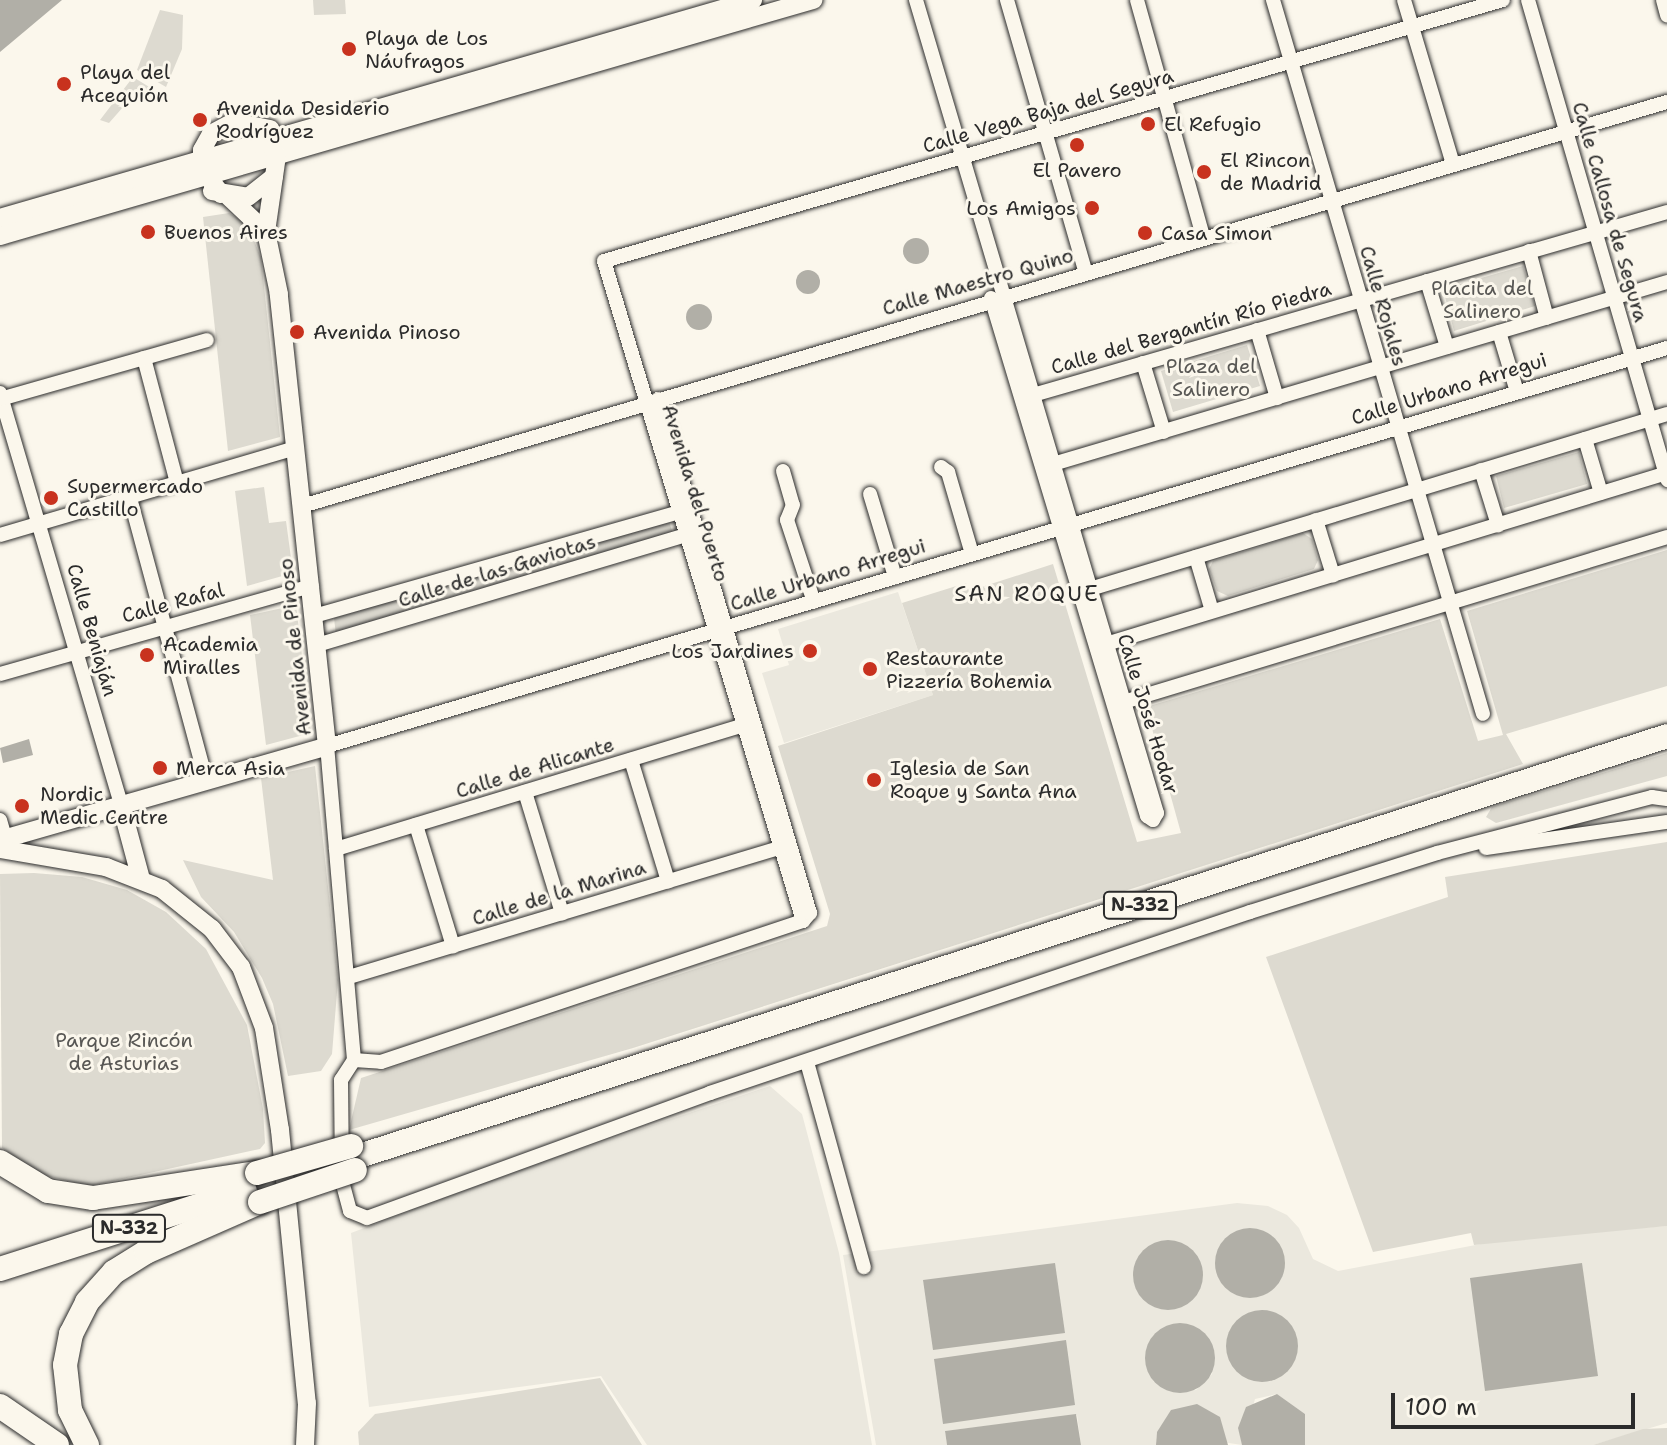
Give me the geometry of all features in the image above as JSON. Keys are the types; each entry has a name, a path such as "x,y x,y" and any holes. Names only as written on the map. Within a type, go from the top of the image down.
{"highway":[{"name":"N-332","path":"0,1269 1667,736"},
{"path":"353,1158 579,1092 612,1074"},
{"path":"0,1162 48,1191 93,1198 258,1187"},
{"path":"87,1445 70,1410 65,1381 71,1334 87,1302 114,1272 258,1187"},
{"path":"0,1406 57,1445"}],"street":[{"path":"266,232 225,195 203,168 206,141 218,128 234,122 269,141 298,141 753,0"},
{"path":"0,218 203,168 269,141 298,141 813,0"},
{"name":"Calle José Hodar","path":"916,0 962,157 997,297 1118,703 1147,816 1153,820 1157,813 1118,703 1106,644 1090,589 1066,526 1053,464 1033,395 997,297"},
{"path":"1007,0 1085,271"},
{"path":"1137,0 1203,237"},
{"name":"Calle Rojales","path":"1273,0 1483,714"},
{"path":"1404,0 1453,164"},
{"name":"Calle Vega Baja del Segura","path":"604,261 1503,0"},
{"name":"Calle Callosa de Segura","path":"1528,0 1666,476"},
{"path":"1663,0 1667,15"},
{"name":"Calle Maestro Quino","path":"302,506 997,297 1667,102"},
{"name":"Avenida de Pinoso","path":"269,141 271,181 266,232 279,294 312,586 354,1060"},
{"path":"181,183 225,195 248,197 271,181 298,141"},
{"path":"0,236 181,183 203,168"},
{"name":"Calle del Bergantín Río Piedra","path":"1033,395 1667,212"},
{"path":"1529,251 1547,318"},
{"name":"Avenida del Puerto","path":"604,261 652,400 721,629 810,904 803,921"},
{"path":"1427,281 1447,347"},
{"path":"1053,464 1667,282"},
{"path":"1257,330 1277,398"},
{"path":"1499,332 1517,392"},
{"path":"1,397 207,340"},
{"name":"Calle Urbano Arregui","path":"1,837 327,746 1667,348"},
{"path":"144,358 177,483"},
{"path":"1143,363 1164,432"},
{"name":"Calle Beniaján","path":"1,397 141,879"},
{"name":"Avenida del Puerto","path":"652,400 680,512 721,629 744,725 803,921"},
{"path":"1090,589 1667,414"},
{"path":"1585,439 1601,493"},
{"path":"0,535 296,448"},
{"path":"941,467 948,472 972,554"},
{"path":"1481,470 1498,525"},
{"path":"783,471 793,505 787,520 814,602"},
{"path":"1106,644 1666,476"},
{"path":"870,494 895,577"},
{"path":"130,498 206,780"},
{"name":"Calle de las Gaviotas","path":"314,616 680,512"},
{"path":"1316,520 1333,575"},
{"name":"Calle de las Gaviotas","path":"317,645 687,535"},
{"path":"1118,703 1667,537"},
{"path":"1196,557 1212,611"},
{"name":"Calle Rafal","path":"0,674 312,586"},
{"name":"Calle de Alicante","path":"336,849 744,725"},
{"path":"631,760 668,881"},
{"path":"525,792 562,913"},
{"path":"803,921 381,1062 354,1060 341,1080 342,1181 350,1211 367,1218 536,1153 1437,853 1652,797 1667,799"},
{"path":"1617,807 1621,829"},
{"path":"1437,853 1667,822"},
{"path":"416,825 453,946"},
{"path":"1,837 49,856 141,879 181,901 212,929 241,967 259,1009 280,1130 307,1403 305,1445"},
{"name":"Calle de la Marina","path":"349,977 781,847"},
{"path":"0,860 49,856"},
{"path":"807,1062 864,1267"}],"shaded area":[{"path":"0,0 62,0 0,52"},
{"path":"916,238 925,242 929,251 925,260 916,264 907,260 903,251 907,242"},
{"path":"808,270 817,273 820,282 817,291 808,294 799,291 796,282 799,273"},
{"path":"699,304 708,308 712,317 708,326 699,330 690,326 686,317 690,308"},
{"path":"898,592 933,695 784,743 762,673 789,665 778,629"},
{"path":"29,739 33,755 3,763 0,748"},
{"path":"770,1086 802,1114 839,1253 872,1445 647,1445 601,1376 369,1407 351,1233 518,1170"},
{"path":"1237,1203 1268,1206 1287,1215 1299,1228 1313,1259 1338,1271 1518,1237 1667,1226 1667,1423 1593,1445 1305,1445 1305,1414 1277,1394 1255,1399 1242,1445 1157,1432 1156,1445 1081,1445 1077,1415 945,1431 947,1445 876,1445 843,1255","holes":["1250,1228 1273,1236 1272,1290 1249,1298","1215,1351 1212,1374 1196,1390 1173,1392 1153,1381"]},
{"path":"1250,1228 1275,1238 1285,1263 1275,1288 1250,1298 1225,1288 1215,1263 1225,1238"},
{"path":"1168,1240 1193,1250 1203,1275 1193,1300 1168,1310 1143,1300 1133,1275 1143,1250"},
{"path":"1055,1263 1065,1333 933,1350 923,1280"},
{"path":"1582,1263 1598,1376 1485,1391 1470,1278"},
{"path":"1262,1310 1282,1316 1292,1326 1298,1346 1292,1366 1282,1376 1262,1382 1242,1376 1232,1366 1226,1346 1232,1326 1242,1316"},
{"path":"1180,1323 1205,1333 1215,1358 1205,1383 1180,1393 1155,1383 1145,1358 1155,1333"},
{"path":"1066,1340 1075,1405 943,1424 934,1359"},
{"path":"1277,1394 1305,1414 1305,1445 1242,1445 1238,1428 1246,1407"},
{"path":"1197,1404 1220,1417 1228,1445 1156,1445 1157,1432 1171,1410"},
{"path":"1076,1414 1081,1445 947,1445 945,1431"}],"green space":[{"path":"313,0 345,0 346,14 314,15"},
{"path":"160,10 183,15 182,49 166,87 137,70"},
{"path":"133,77 159,93 139,89 109,123 100,120"},
{"path":"229,213 248,225 261,258 280,437 228,451 203,217"},
{"name":"Placita del Salinero","path":"1523,266 1535,306 1454,331 1443,289"},
{"name":"Plaza del Salinero","path":"1247,345 1260,386 1173,412 1161,371"},
{"path":"1579,452 1587,484 1504,508 1496,476"},
{"path":"264,487 269,523 286,521 293,573 247,586 235,491"},
{"path":"668,518 673,534 336,635 334,618"},
{"path":"1303,533 1312,539 1318,560 1314,569 1228,596 1217,591 1209,569 1213,561"},
{"path":"1667,550 1667,686 1506,734 1523,764 633,1048 349,1130 361,1078 827,926 830,914 778,746 933,695 902,603 966,583 969,591 1053,564 1137,842 1181,833 1146,707 1440,619 1478,741 1503,735 1467,611"},
{"path":"296,605 311,733 266,745 250,615"},
{"path":"1667,753 1667,776 1496,823 1486,817 1492,807"},
{"path":"315,766 338,980 332,1054 321,1071 288,1076 273,1004 262,978 234,932 201,897 183,860 273,880 261,778"},
{"path":"1667,842 1667,1226 1474,1245 1471,1233 1373,1252 1266,957 1448,897 1445,877"},
{"name":"Parque Rincón de Asturias","path":"0,874 82,877 127,890 166,912 206,949 247,1025 263,1109 265,1143 260,1149 90,1186 42,1175 2,1148"},
{"path":"600,1378 642,1445 359,1445 358,1432 375,1414"},
{"path":"1667,1428 1667,1445 1593,1445 1643,1429"}],"place":[{"name":"Playa de Los Náufragos","path":"349,49"},
{"name":"Playa del Acequión","path":"64,84"},
{"name":"Avenida Desiderio Rodríguez","path":"200,120"},
{"name":"El Refugio","path":"1148,124"},
{"name":"El Pavero","path":"1077,145"},
{"name":"El Rincon de Madrid","path":"1204,172"},
{"name":"Los Amigos","path":"1092,208"},
{"name":"Buenos Aires","path":"148,232"},
{"name":"Casa Simon","path":"1145,233"},
{"name":"Avenida Pinoso","path":"297,332"},
{"name":"Supermercado Castillo","path":"51,498"},
{"name":"Los Jardines","path":"810,651"},
{"name":"Academia Miralles","path":"147,655"},
{"name":"Restaurante Pizzería Bohemia","path":"870,669"},
{"name":"Merca Asia","path":"160,768"},
{"name":"Iglesia de San Roque y Santa Ana","path":"874,780"},
{"name":"Nordic Medic Centre","path":"22,806"}],"district":[{"name":"SAN ROQUE","path":"1027,594"}]}
